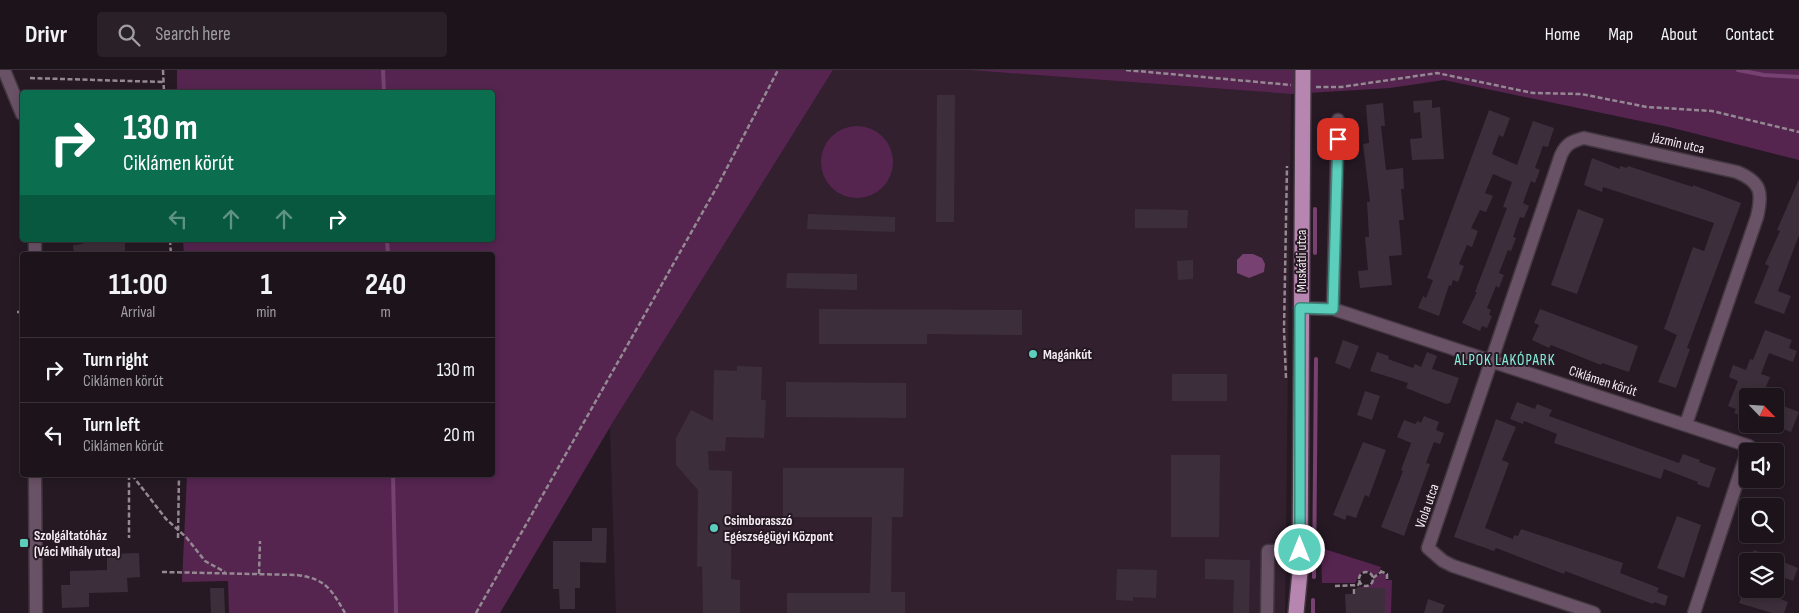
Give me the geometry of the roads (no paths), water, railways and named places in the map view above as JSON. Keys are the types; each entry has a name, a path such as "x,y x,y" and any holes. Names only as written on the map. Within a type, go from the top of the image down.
{"main road":[{"name":"Muskátli utca","path":"1296,613 1300,572 1300,308 1303,70"},
{"name":"Muskátli utca","path":"1300,572 1305,613"}],"street":[{"path":"4,70 20,109"},
{"path":"1333,309 1338,120"},
{"name":"Jázmin utca","path":"1492,360 1561,156 1565,147 1573,140 1584,138 1737,172 1757,185 1761,192 1761,203 1686,424"},
{"name":"Ciklámen körút","path":"1300,308 1333,309 1749,446 1694,613"},
{"name":"Viola utca","path":"1492,360 1428,548 1443,561 1453,566 1594,613"},
{"path":"35,477 36,613"},
{"path":"1267,613 1268,551 1300,550"}],"waterway":[{"path":"383,70 384,90"},
{"path":"1738,70 1764,75 1799,77"},
{"path":"1315,209 1315,253"},
{"path":"387,242 388,252"},
{"path":"1314,577 1316,359"},
{"path":"393,477 396,613"},
{"path":"1313,600 1313,613"}],"place":[{"name":"Magánkút","path":"1033,354"},
{"name":"Csimborasszó Egészségügyi Központ","path":"714,528"},
{"name":"Szolgáltatóház (Váci Mihály utca)","path":"24,543"}],"district":[{"name":"ALPOK LAKÓPARK","path":"1505,360"}]}
